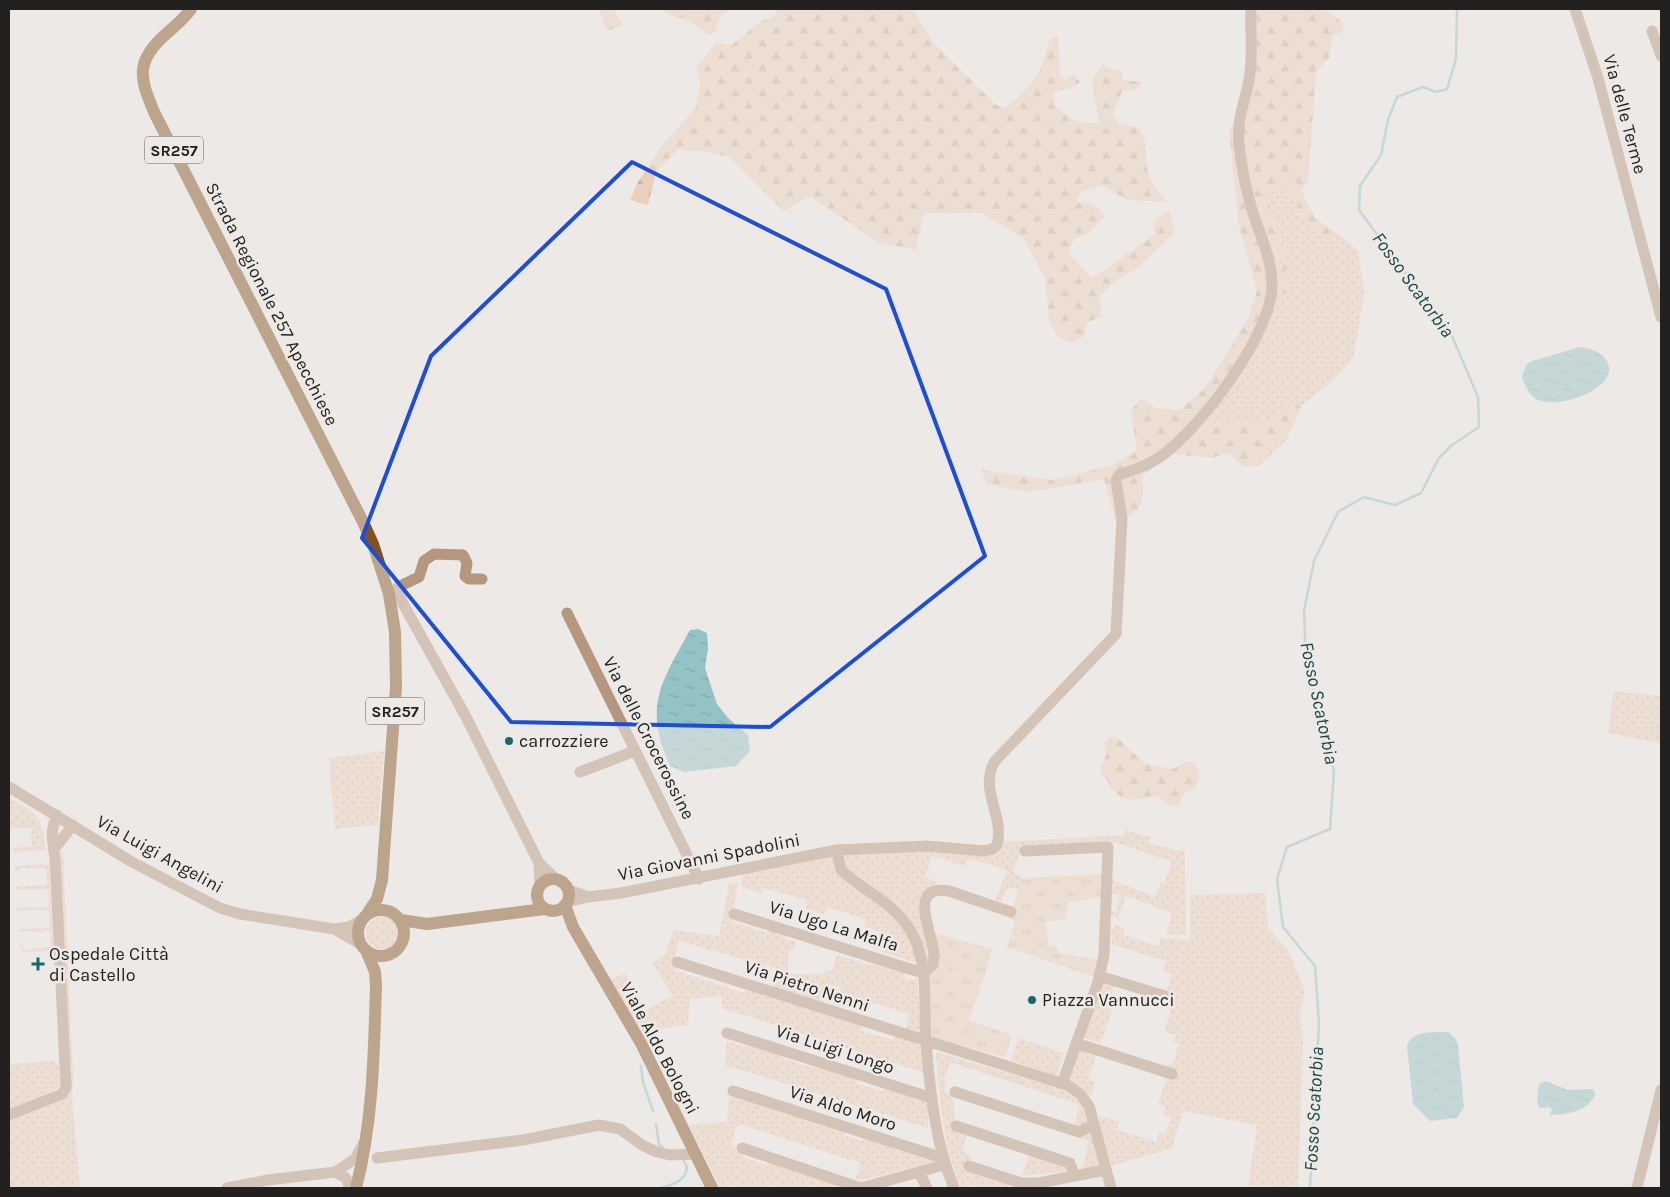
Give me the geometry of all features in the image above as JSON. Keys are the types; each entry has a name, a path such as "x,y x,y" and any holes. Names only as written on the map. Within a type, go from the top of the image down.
{"main road":[{"name":"Strada Regionale 257 Apecchiese","path":"191,9 186,16 157,42 145,60 141,78 155,114 285,371 334,463 373,544 389,594 396,641 396,687 382,880"},
{"path":"365,917 381,910 398,917 427,924 517,911 559,910 567,899 561,881 556,879 547,880 517,911"},
{"name":"SR257","path":"356,1188 369,1124 376,985 375,972 358,932 377,898 382,880"},
{"name":"SR257","path":"376,985 381,969 403,941 404,930 398,917 384,897 382,880"},
{"path":"538,890 538,900 548,910"},
{"name":"Viale Aldo Bologni","path":"567,899 573,927 642,1045 712,1188"},
{"name":"Viale Aldo Bologni","path":"548,910 573,927"},
{"path":"403,941 427,924"},
{"path":"364,948 380,956 393,952"}],"street":[{"name":"Via Giovanni Spadolini","path":"567,899 621,893 838,850 927,846 971,851 992,849 997,844 999,837 988,781 989,771 996,761 1086,668 1116,634 1122,519 1116,480 1119,475 1150,464 1162,456 1208,411 1227,388 1261,326 1270,302 1272,286 1271,269 1266,247 1252,211 1239,145 1238,124 1250,73 1251,9"},
{"name":"Via delle Terme","path":"1575,9 1598,78 1661,317"},
{"path":"1652,32 1661,56"},
{"path":"482,579 469,579 465,576 467,562 463,555 434,554 424,561 419,578 398,587 402,602 465,715 539,863 548,874 556,879"},
{"name":"Via delle Crocerossine","path":"567,613 699,878"},
{"path":"580,772 635,751"},
{"name":"Via Luigi Angelini","path":"9,787 132,862 220,908 240,914 334,930 349,928 365,917"},
{"path":"9,1115 62,1094 66,1088 54,849 51,829 57,815"},
{"path":"54,849 72,825"},
{"path":"1026,851 1108,846 1104,955 1099,976 1062,1084"},
{"path":"838,850 842,870 886,903 909,929 919,951 923,973 926,1042 932,1098 944,1162 954,1188"},
{"path":"538,890 539,863"},
{"path":"923,973 932,965 934,954 925,918 925,901 931,893 940,889 949,891 1011,912"},
{"name":"Via Ugo La Malfa","path":"734,914 923,973"},
{"name":"Via Luigi Angelini","path":"334,930 364,948"},
{"name":"Via Pietro Nenni","path":"676,962 1062,1084 1080,1094 1088,1106 1111,1188"},
{"path":"1099,976 1165,996"},
{"name":"Via Luigi Longo","path":"727,1033 932,1098"},
{"path":"1076,1043 1172,1074"},
{"name":"Via Aldo Moro","path":"733,1090 944,1162"},
{"path":"1637,1188 1658,1117 1661,1090"},
{"path":"955,1092 1079,1132 1093,1125"},
{"path":"227,1188 268,1180 335,1172 355,1159 361,1149 369,1124"},
{"path":"377,1158 523,1140 599,1125 624,1131 642,1145 656,1152 670,1155 696,1154"},
{"path":"956,1126 1070,1163 1074,1175"},
{"path":"742,1148 861,1188 919,1172 944,1162"},
{"path":"970,1166 1021,1183 1040,1182 1106,1170"},
{"path":"335,1172 346,1178 350,1188"},
{"path":"919,1172 927,1188"}],"highlighted area":[{"path":"632,162 886,289 985,556 770,727 511,722 362,538 431,356"}],"green space":[{"path":"599,9 613,9 623,25 607,31"},
{"path":"661,9 732,9 721,15 715,32 709,35 689,21 668,14"},
{"path":"778,9 913,9 933,42 996,105 1005,108 1030,86 1043,63 1049,40 1058,36 1060,75 1066,80 1073,74 1080,82 1072,88 1054,92 1054,104 1074,120 1085,123 1099,123 1092,79 1103,65 1123,73 1122,80 1143,82 1136,90 1123,90 1113,113 1118,123 1139,128 1145,143 1149,177 1167,202 1127,200 1102,185 1081,192 1076,203 1092,204 1099,208 1105,216 1087,234 1075,238 1068,253 1091,277 1104,271 1154,234 1155,219 1169,211 1175,232 1137,269 1119,278 1100,295 1101,317 1087,322 1084,336 1072,343 1057,336 1049,320 1045,278 1024,239 983,213 924,213 916,250 879,243 810,196 783,211 729,157 702,151 677,150 656,173 648,205 630,200 637,184 663,144 695,109 701,83 696,68 716,43 732,45 761,21 774,17"},
{"path":"1254,9 1323,9 1340,20 1345,31 1333,35 1329,58 1316,72 1308,182 1301,190 1314,217 1336,233 1335,241 1310,229 1289,188 1276,188 1267,197 1285,254 1288,292 1278,295 1207,419 1241,423 1274,418 1284,401 1301,406 1287,439 1260,465 1244,467 1228,453 1212,458 1172,454 1142,476 1143,493 1140,505 1131,514 1116,522 1104,479 1029,492 987,484 982,470 1054,480 1113,465 1137,451 1131,411 1141,398 1157,409 1180,410 1204,389 1247,321 1257,290 1239,226 1229,129 1244,115"},
{"path":"1276,188 1289,188 1310,229 1334,240 1336,233 1358,250 1364,293 1354,357 1333,380 1301,406 1284,401 1274,418 1241,423 1218,419 1207,420 1278,294 1288,292 1285,254 1267,197"},
{"path":"1614,691 1661,696 1661,743 1608,733"},
{"path":"1110,737 1117,737 1145,764 1173,769 1186,762 1195,763 1199,775 1196,788 1183,794 1179,806 1167,804 1157,796 1127,799 1116,794 1107,779 1101,774 1101,767 1107,752 1104,743"},
{"path":"384,751 378,825 335,829 329,758"},
{"path":"9,797 32,812 36,817 42,829 46,850 13,852 13,848 32,847 31,828 9,828"},
{"path":"1126,830 1150,837 1149,843 1185,852 1186,935 1166,935 1172,913 1126,896 1118,918 1108,915 1109,911 1116,912 1120,896 1109,892 1110,879 1155,897 1161,882 1164,884 1172,862 1121,844 1114,842 1025,846 1025,851 1020,853 1013,872 1022,878 1019,890 1008,887 1000,902 995,901 1007,870 968,858 964,866 932,856 925,877 937,882 937,887 929,890 930,961 925,964 920,942 846,867 844,856 848,852 892,850 976,853 1001,842 1123,835"},
{"path":"60,852 63,853 73,1075 72,1097 80,1188 9,1188 9,1120 64,1097 66,979 68,978 68,973 65,972"},
{"path":"835,855 839,871 877,899 898,921 914,947 918,963 883,952 888,935 864,926 865,919 827,907 824,914 806,908 807,900 763,888 761,894 741,886 744,871"},
{"path":"44,864 49,866 53,948 48,951 23,952 19,944 22,944 24,950 50,947 50,931 19,932 18,929 50,928 49,910 17,911 17,908 49,907 48,889 16,890 16,887 47,885 47,868 20,868 16,873 15,869 20,865"},
{"path":"1104,874 1103,897 1068,902 1066,919 1046,922 1049,945 1057,947 1059,953 1099,960 1094,977 1007,947 1015,921 1009,918 1022,878"},
{"path":"738,882 732,922 767,933 769,924 787,930 785,938 796,942 794,949 788,952 788,974 825,974 825,969 832,971 837,955 872,966 876,958 909,974 904,975 906,980 917,979 921,1035 905,1031 909,1014 839,992 840,987 829,985 819,1008 862,1022 861,1031 893,1040 896,1033 922,1041 925,1073 722,1008 722,996 690,999 688,1025 640,1031 611,980 625,973 645,1010 673,996 652,963 665,955 674,930 719,936 729,884","holes":["679,941 779,969 772,993 746,985 744,993 674,970 677,962 674,961"]},
{"path":"1265,893 1268,928 1288,950 1305,992 1300,1014 1303,1041 1298,1188 1248,1186 1257,1125 1183,1111 1172,1148 1108,1167 1097,1125 1100,1116 1119,1122 1117,1130 1156,1142 1159,1132 1165,1134 1171,1118 1163,1115 1166,1107 1158,1104 1167,1078 1165,1071 1167,1064 1172,1065 1179,1044 1173,1042 1176,1035 1164,1032 1172,1007 1162,1004 1172,975 1163,971 1166,961 1112,944 1111,930 1116,925 1124,928 1123,935 1157,946 1161,938 1190,940 1190,895"},
{"path":"382,917 393,922 398,933 393,944 382,949 371,944 366,933 371,922"},
{"path":"934,933 992,949 969,1020 1012,1035 1005,1057 931,1037 926,975"},
{"path":"1104,977 1116,981 1107,1008 1112,1010 1101,1043 1082,1037"},
{"path":"1019,1038 1063,1053 1056,1077 1011,1060"},
{"path":"727,1041 750,1048 752,1041 784,1051 783,1059 818,1069 820,1063 859,1075 857,1084 883,1091 886,1084 928,1097 928,1128 725,1065"},
{"path":"1080,1044 1098,1050 1088,1079 1095,1083 1091,1096 1068,1082"},
{"path":"936,1052 1060,1088 1084,1105 1088,1124 1079,1128 1074,1126 1080,1105 950,1062 944,1080 948,1082 944,1091 952,1096 955,1119 952,1128 967,1133 962,1151 971,1156 967,1167 1024,1188 961,1188 946,1138 940,1104"},
{"path":"54,1061 59,1066 60,1084 55,1090 9,1110 9,1064"},
{"path":"729,1096 789,1115 791,1109 807,1114 806,1121 826,1127 828,1121 844,1126 843,1135 862,1141 865,1133 933,1155 934,1162 862,1180 856,1178 860,1163 742,1125 737,1126 731,1145 741,1151 745,1158 767,1165 770,1158 845,1183 827,1188 720,1188 689,1125 727,1122"},
{"path":"1091,1130 1101,1166 1082,1169 1089,1142 1079,1138 1080,1135"},
{"path":"1030,1153 1067,1164 1068,1171 1022,1176"}],"water":[{"path":"1580,347 1591,349 1605,358 1609,369 1608,375 1603,382 1585,394 1574,399 1562,401 1541,401 1529,393 1522,377 1526,365 1532,361"},
{"path":"698,629 707,633 708,649 705,668 717,704 728,718 748,735 750,751 736,766 684,772 670,766 662,745 657,711 659,695 671,665 690,630"},
{"path":"1430,1032 1448,1032 1455,1038 1458,1045 1464,1107 1457,1118 1430,1121 1413,1104 1407,1046 1418,1035"},
{"path":"1546,1081 1568,1090 1593,1089 1595,1094 1588,1104 1577,1111 1550,1115 1552,1109 1548,1107 1540,1108 1537,1101 1539,1084"}],"waterway":[{"name":"Fosso Scatorbia","path":"1310,1188 1319,1023 1315,966 1283,927 1277,879 1287,847 1330,829 1334,771 1306,658 1304,611 1314,561 1338,512 1364,497 1395,505 1421,493 1439,458 1452,445 1479,427 1478,397 1452,336 1359,210 1360,186 1381,155 1388,120 1397,97 1423,87 1436,92 1447,89 1456,59 1457,9"},
{"path":"641,1066 643,1082 653,1111"},
{"path":"656,1124 659,1144 663,1148"},
{"path":"661,1188 678,1181 684,1176 687,1167 684,1161"}],"place":[{"name":"carrozziere","path":"509,741"},
{"name":"Ospedale Città di Castello","path":"38,964"},
{"name":"Piazza Vannucci","path":"1032,1000"}]}
